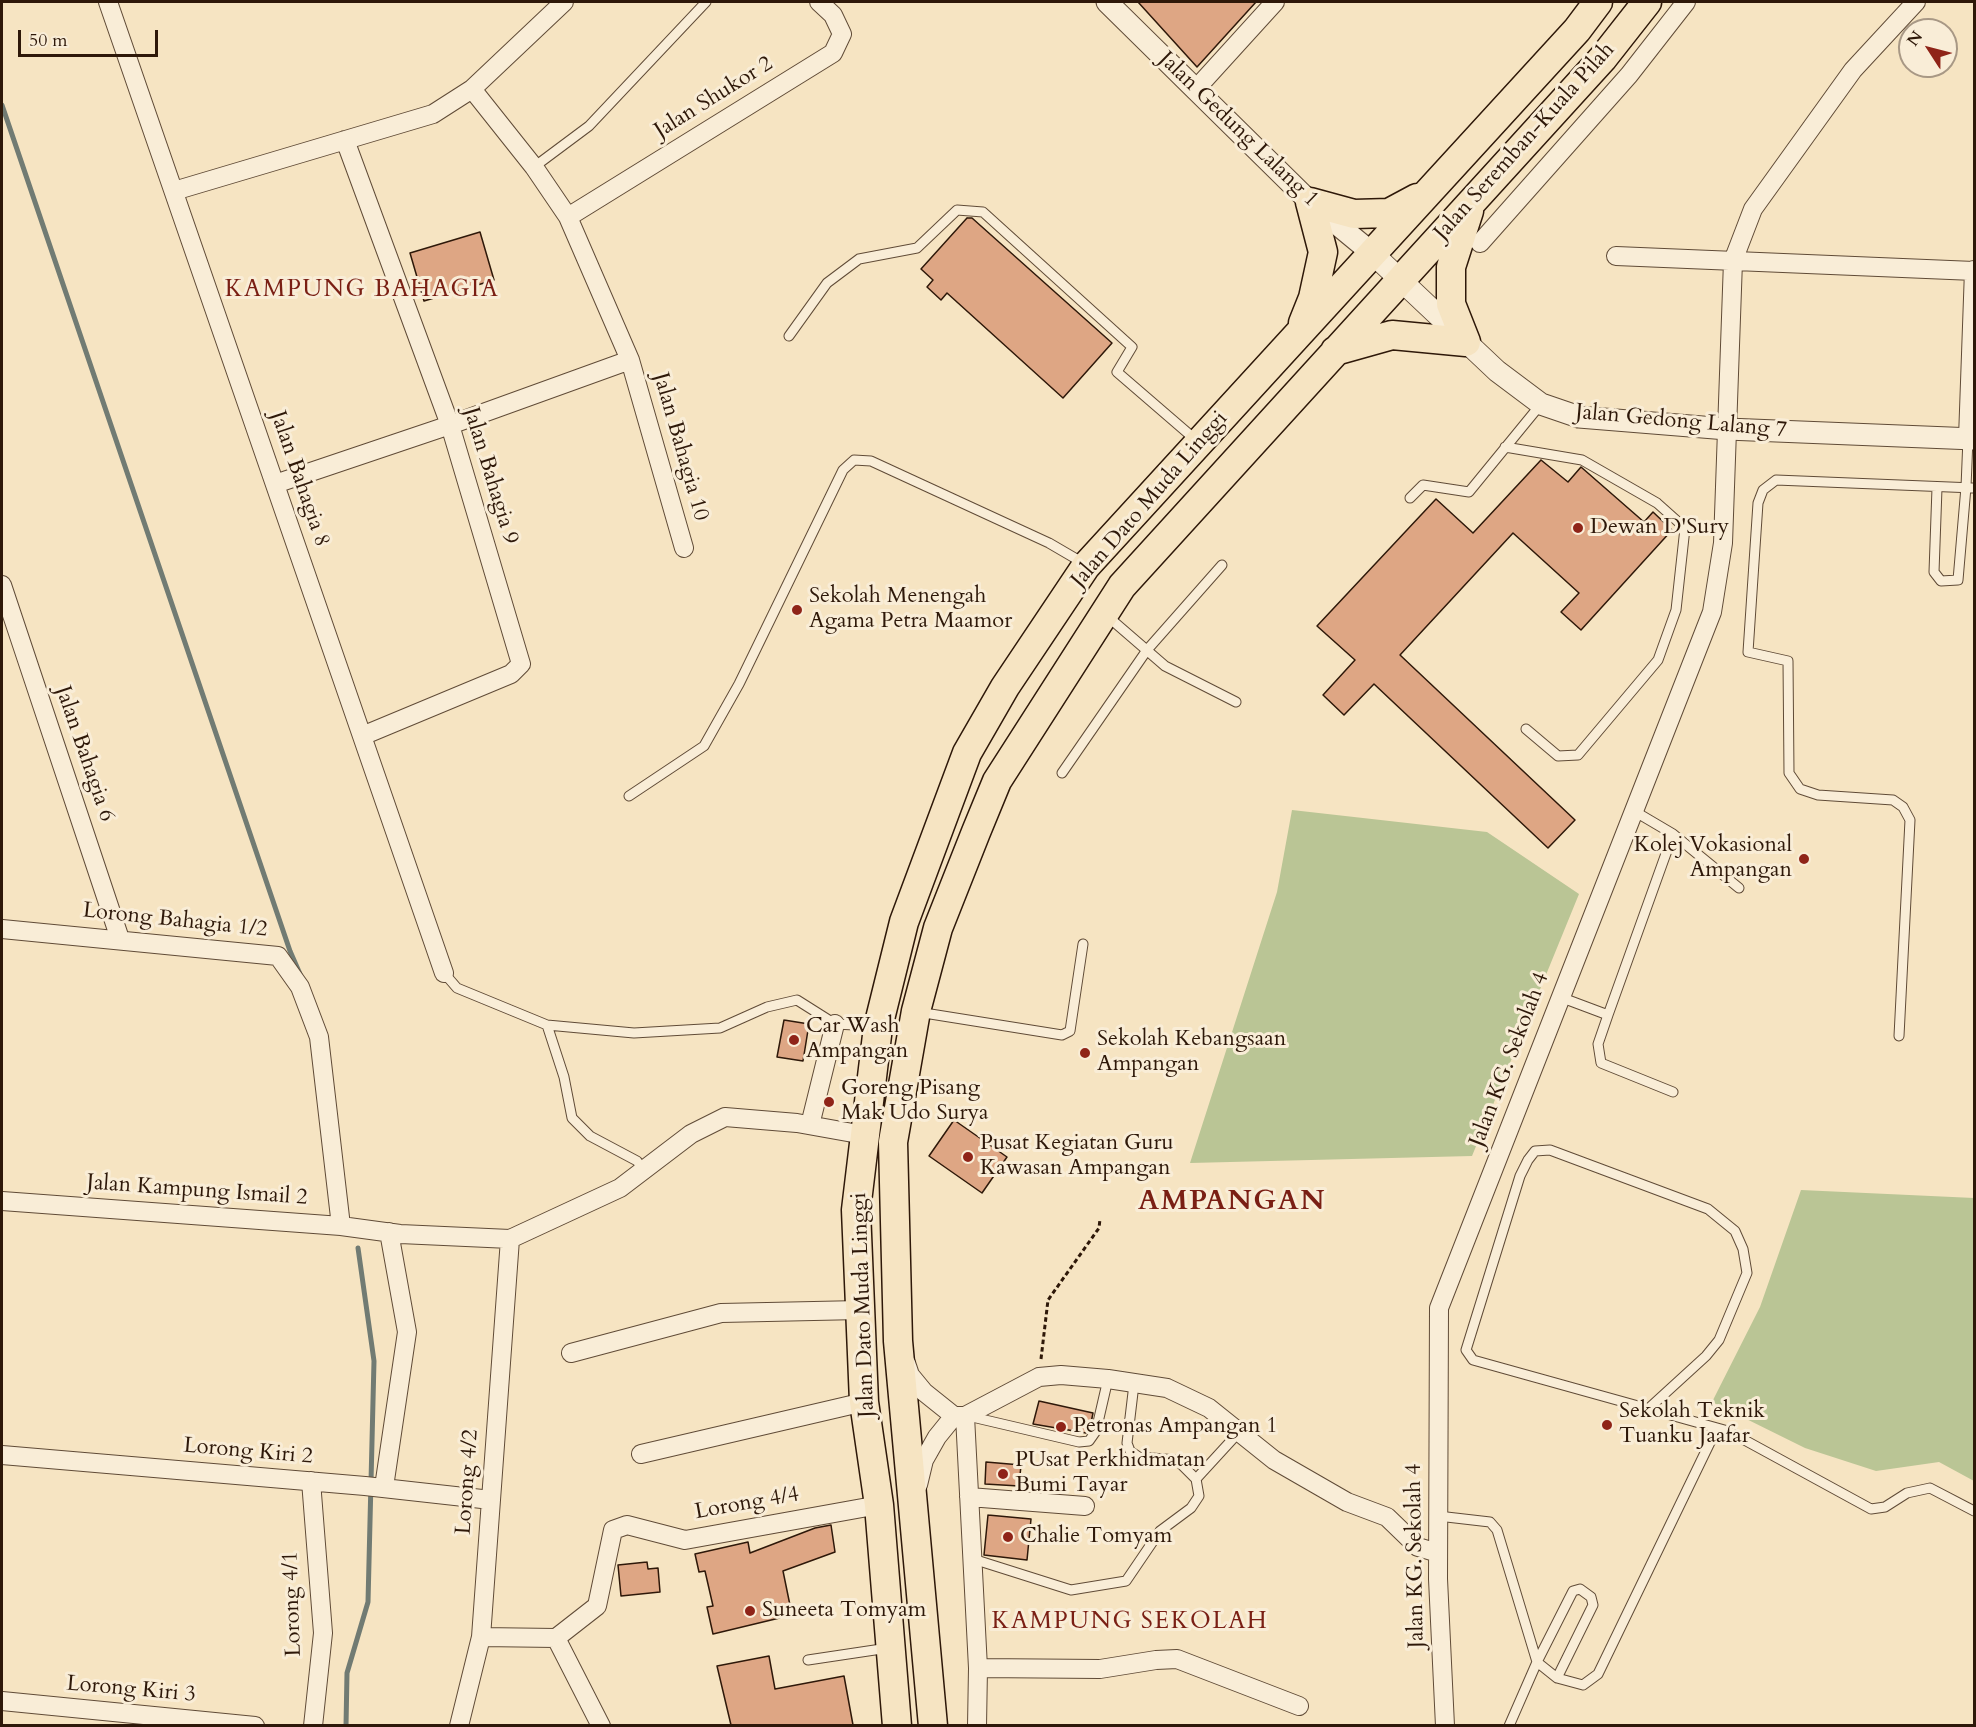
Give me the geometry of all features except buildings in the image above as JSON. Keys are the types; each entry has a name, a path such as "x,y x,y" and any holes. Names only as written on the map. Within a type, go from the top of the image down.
{"highway":[{"name":"Jalan Seremban-Kuala Pilah","path":"1372,253 1577,30 1599,2"},
{"name":"Jalan Seremban-Kuala Pilah","path":"1401,280 1603,58 1647,2"},
{"path":"1297,336 1313,298 1323,252 1310,202 1354,214 1389,213 1429,192"},
{"path":"1335,351 1392,335 1466,342 1450,304 1451,267 1472,202"},
{"name":"Jalan Dato Muda Linggi","path":"897,1725 879,1505 864,1402 856,1210 878,1027 904,922 967,753 1005,687 1086,566 1372,253"},
{"name":"Jalan Dato Muda Linggi","path":"933,1725 915,1501 898,1341 893,1142 916,1011 938,928 997,781 1122,586 1401,280"}],"street":[{"name":"Jalan Bahagia 8","path":"108,2 444,973"},
{"path":"174,191 433,114 472,89 564,2"},
{"name":"Jalan Shukor 2","path":"568,217 833,53 842,34 833,15 819,2"},
{"name":"Jalan Gedung Lalang 1","path":"1107,2 1310,202 1401,280"},
{"path":"1195,90 1275,2"},
{"path":"1480,243 1629,75 1686,2"},
{"name":"Jalan KG. Sekolah 4","path":"1446,1725 1438,1553 1439,1308 1712,612 1723,543 1733,261 1753,209 1853,70 1916,2"},
{"name":"Jalan Bahagia 10","path":"472,89 534,167 568,217 630,360 684,548"},
{"name":"Jalan Bahagia 9","path":"345,140 450,425 521,664 511,674 362,735"},
{"path":"1616,256 1974,271 1971,438"},
{"name":"Jalan Gedong Lalang 7","path":"1401,280 1497,371 1541,404 1580,417 1727,429 1971,438"},
{"name":"Jalan Bahagia 10","path":"275,484 450,425 630,360"},
{"name":"Jalan Bahagia 6","path":"2,585 8,627 120,939"},
{"name":"Lorong Bahagia 1/2","path":"2,929 278,956 300,987 319,1037 342,1226"},
{"path":"810,1125 835,1024"},
{"path":"510,1239 620,1188 691,1134 725,1117 810,1125 864,1135"},
{"name":"Jalan Kampung Ismail 2","path":"2,1201 342,1226 389,1232 510,1239"},
{"path":"384,1487 407,1332 389,1232"},
{"name":"Lorong 4/2","path":"459,1725 481,1637 510,1239"},
{"path":"571,1353 721,1313 860,1310"},
{"path":"898,1341 910,1375 924,1392 960,1416 973,1559 978,1668 977,1725"},
{"path":"915,1501 924,1460 937,1437 960,1416 1039,1377 1061,1375 1108,1379 1167,1388 1209,1408 1274,1460 1347,1502 1387,1517 1418,1547 1438,1553"},
{"path":"641,1454 864,1402"},
{"name":"Lorong Kiri 2","path":"2,1455 384,1487 491,1500"},
{"name":"Lorong 4/1","path":"310,1481 323,1633 313,1725"},
{"path":"969,1497 1085,1506"},
{"name":"Lorong 4/4","path":"556,1638 597,1606 613,1530 627,1525 685,1540 879,1505"},
{"path":"481,1637 556,1638 601,1725"},
{"path":"978,1668 1100,1669 1177,1659 1299,1706"},
{"name":"Lorong Kiri 3","path":"2,1701 255,1725"}],"lane":[{"path":"534,167 589,126 706,2"},
{"path":"789,336 827,283 859,259 917,248 957,210 983,212 1132,347 1117,372 1199,443"},
{"path":"1410,498 1423,485 1469,492 1541,404"},
{"path":"1937,488 1934,572 1941,581 1958,580 1970,488 1971,438"},
{"path":"1505,447 1582,460 1657,503 1685,528 1676,610 1659,660 1578,755 1558,756 1526,729"},
{"path":"628,795 704,746 739,684 843,470 854,460 871,460 1049,543 1086,566"},
{"path":"1899,1036 1910,820 1903,807 1893,800 1818,795 1800,789 1789,773 1788,661 1748,652 1758,504 1763,490 1776,480 1970,488"},
{"path":"1062,773 1147,650 1222,565"},
{"path":"1104,613 1165,666 1236,702"},
{"path":"1634,811 1673,834 1739,888"},
{"path":"1673,834 1598,1044 1601,1063 1673,1092"},
{"path":"916,1011 1062,1035 1070,1031 1083,944"},
{"path":"444,973 457,988 547,1025 634,1033 720,1028 768,1007 797,1000 835,1024 878,1027"},
{"path":"1560,997 1608,1015"},
{"path":"547,1025 564,1077 572,1118 590,1136 637,1161 644,1171"},
{"path":"1648,1409 1707,1356 1719,1340 1747,1273 1743,1250 1735,1231 1708,1209 1550,1150 1535,1151 1520,1176 1466,1350 1473,1360 1648,1409 1728,1431 1871,1509 1885,1508 1907,1493 1930,1488 1974,1511"},
{"path":"960,1416 1079,1442 1089,1441 1096,1431 1108,1379"},
{"path":"973,1559 1071,1590 1126,1581 1160,1531 1191,1508 1199,1496 1196,1479 1177,1460 1138,1457 1130,1451 1127,1443 1134,1384"},
{"path":"1438,1516 1490,1522 1497,1530 1537,1662 1557,1678 1582,1685 1598,1674 1717,1428"},
{"path":"1196,1479 1240,1431"},
{"path":"1509,1725 1537,1662 1573,1591 1580,1589 1591,1597 1593,1605 1557,1678"},
{"path":"808,1660 891,1648"}],"path":[{"path":"1039,1377 1048,1300 1099,1228 1100,1219"}],"green space":[{"path":"1292,810 1487,832 1579,894 1472,1156 1190,1163 1277,892"},
{"path":"1801,1190 1974,1198 1974,1481 1939,1462 1876,1471 1805,1448 1712,1402 1760,1307"}],"waterway":[{"path":"2,105 290,951 300,974"},
{"path":"346,1726 347,1673 368,1602 374,1361 358,1248"}],"place":[{"name":"Dewan D'Sury","path":"1578,528"},
{"name":"Sekolah Menengah Agama Petra Maamor","path":"797,610"},
{"name":"Kolej Vokasional Ampangan","path":"1804,859"},
{"name":"Car Wash Ampangan","path":"794,1040"},
{"name":"Sekolah Kebangsaan Ampangan","path":"1085,1053"},
{"name":"Goreng Pisang Mak Udo Surya","path":"829,1102"},
{"name":"Pusat Kegiatan Guru Kawasan Ampangan","path":"968,1157"},
{"name":"Sekolah Teknik Tuanku Jaafar","path":"1607,1425"},
{"name":"Petronas Ampangan 1","path":"1061,1427"},
{"name":"PUsat Perkhidmatan Bumi Tayar","path":"1003,1474"},
{"name":"Chalie Tomyam","path":"1008,1537"},
{"name":"Suneeta Tomyam","path":"750,1611"}],"district":[{"name":"KAMPUNG BAHAGIA","path":"362,290"},
{"name":"AMPANGAN","path":"1232,1203"},
{"name":"KAMPUNG SEKOLAH","path":"1130,1622"}]}
